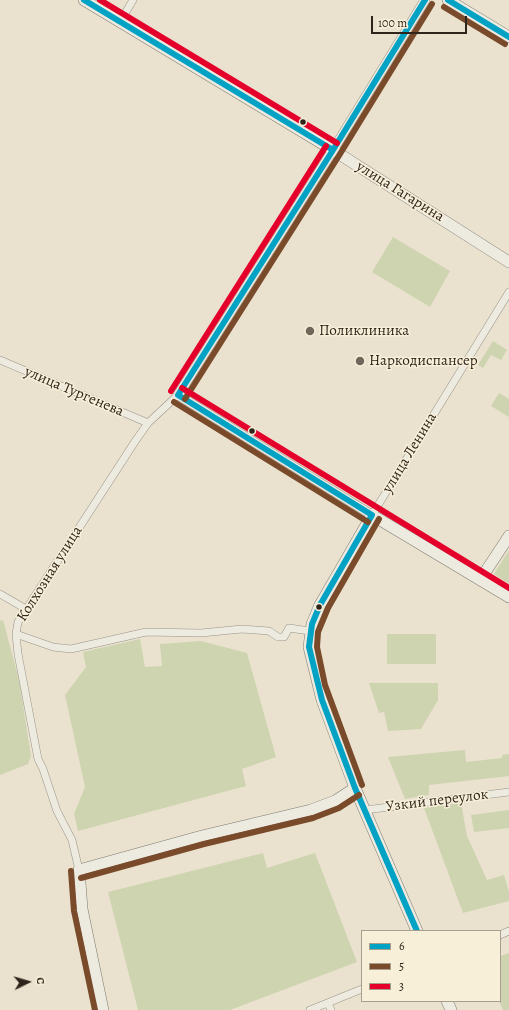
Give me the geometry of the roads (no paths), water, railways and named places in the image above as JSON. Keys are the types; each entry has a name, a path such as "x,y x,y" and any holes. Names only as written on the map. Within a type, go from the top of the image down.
{"main road":[{"name":"улица Гагарина","path":"84,0 333,150 509,262"},
{"path":"448,0 509,37"},
{"path":"372,515 509,597"},
{"name":"улица Ленина","path":"372,515 320,605 310,631 309,647 322,700 355,788 417,930"},
{"path":"480,580 509,536"},
{"path":"103,1010 82,909 79,870 202,836 311,810 335,802 355,788"}],"street":[{"path":"120,22 133,0"},
{"path":"372,515 178,395 333,150 425,0"},
{"name":"улица Ленина","path":"372,515 509,292"},
{"name":"улица Тургенева","path":"0,360 148,423"},
{"name":"Колхозная улица","path":"79,870 72,840 57,811 38,759 16,634 18,622 148,423 178,395"},
{"path":"0,594 26,609"},
{"path":"16,634 54,648 70,649 146,632 242,630 269,631 278,637 284,637 289,628 310,631"},
{"name":"Узкий переулок","path":"364,810 509,792"},
{"path":"310,1010 361,989"},
{"path":"328,1003 331,1010"}],"place":[{"name":"Поликлиника","path":"310,331"},
{"name":"Наркодиспансер","path":"360,361"}]}
